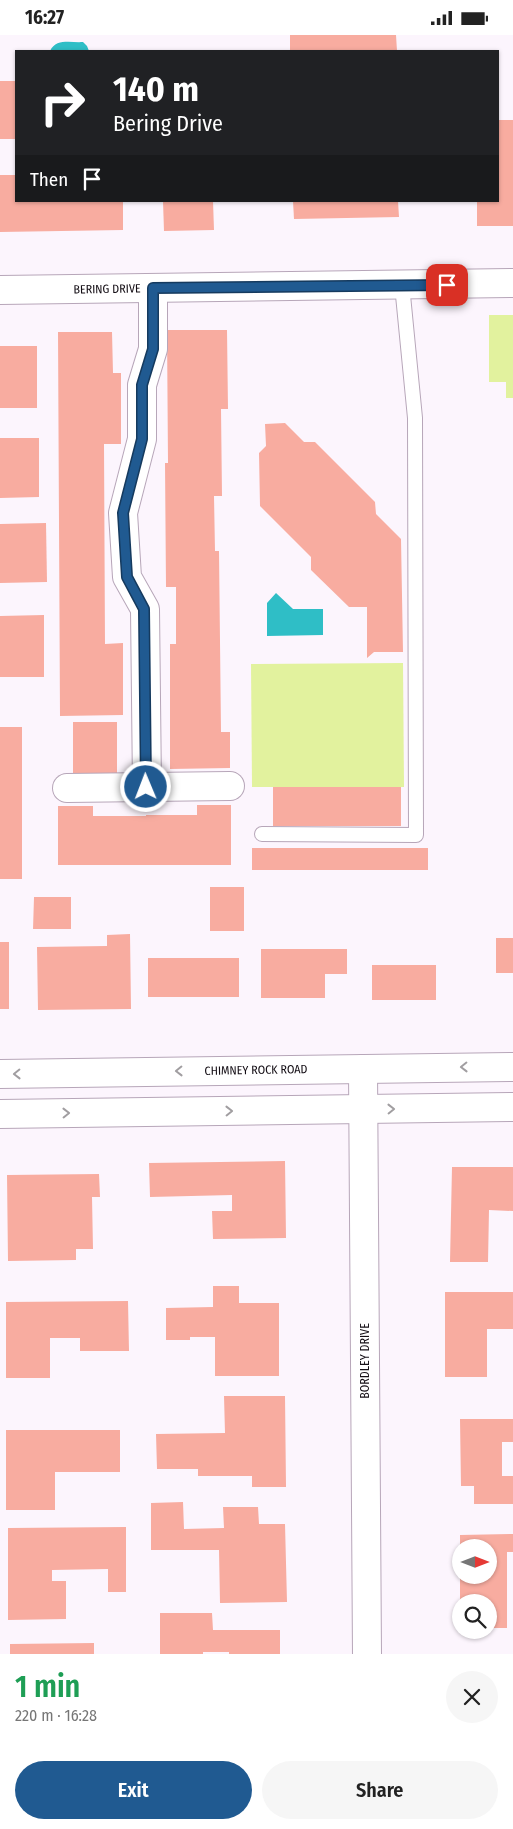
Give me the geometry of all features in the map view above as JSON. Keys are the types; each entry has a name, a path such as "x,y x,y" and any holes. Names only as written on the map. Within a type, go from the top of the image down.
{"street":[{"name":"BERING DRIVE","path":"0,290 513,283"},
{"path":"146,787 144,609 127,577 123,513 142,439 142,385 153,349 153,288"},
{"path":"66,788 230,786"},
{"name":"CHIMNEY ROCK ROAD","path":"0,1074 513,1067"},
{"name":"BORDLEY DRIVE","path":"364,1069 367,1654"},
{"path":"0,1114 513,1107"}],"lane":[{"path":"262,834 416,835 415,418 402,285"}],"green space":[{"path":"489,315 513,315 513,398 506,398 506,382 489,382"},
{"path":"403,663 404,787 252,787 251,664"}],"water":[{"path":"83,42 89,50 51,50 56,44"},
{"path":"276,593 293,609 323,609 323,635 267,636 267,603"}],"building":[{"path":"290,35 396,35 397,50 290,50"},
{"path":"0,81 15,81 15,139 0,139"},
{"path":"499,120 513,120 513,226 477,226 477,202 499,202"},
{"path":"0,175 15,175 15,202 123,202 123,230 0,232"},
{"path":"163,202 213,202 214,230 164,231"},
{"path":"293,202 398,202 399,217 294,219"},
{"path":"167,330 227,330 228,409 221,409 222,496 214,496 215,551 219,551 221,732 230,732 230,768 170,769 170,644 176,644 176,587 166,587 165,463 168,463"},
{"path":"58,332 112,332 113,373 121,373 121,444 104,444 105,644 123,643 123,715 60,716"},
{"path":"0,346 37,346 37,408 0,408"},
{"path":"285,423 304,442 315,442 375,502 376,514 401,539 403,652 374,652 367,658 367,607 349,607 311,570 311,557 260,506 259,453 266,446 265,424"},
{"path":"0,438 39,438 39,497 0,498"},
{"path":"46,523 47,582 0,583 0,524"},
{"path":"44,615 44,677 0,677 0,616"},
{"path":"73,722 117,722 117,774 73,774"},
{"path":"0,727 22,727 22,879 0,879"},
{"path":"273,787 401,787 401,826 273,826"},
{"path":"197,805 231,805 231,865 58,865 58,806 93,806 93,816 146,816 197,815"},
{"path":"252,848 428,848 428,870 252,870"},
{"path":"210,887 244,887 244,931 210,931"},
{"path":"34,897 71,897 71,929 33,929"},
{"path":"130,934 131,1009 38,1010 37,947 107,946 107,935"},
{"path":"496,938 513,938 513,973 496,973"},
{"path":"0,942 9,942 9,1009 0,1009"},
{"path":"261,949 347,949 347,974 325,974 325,998 261,998"},
{"path":"148,958 239,958 239,997 148,997"},
{"path":"372,965 436,965 436,1000 372,1000"},
{"path":"285,1161 286,1238 213,1239 212,1211 232,1211 232,1195 150,1197 149,1163"},
{"path":"452,1167 513,1167 513,1211 489,1210 488,1262 450,1262"},
{"path":"99,1174 100,1197 92,1197 93,1249 76,1249 76,1260 8,1261 7,1175"},
{"path":"213,1286 239,1286 239,1303 279,1303 279,1376 215,1376 215,1337 190,1337 190,1340 166,1340 166,1308 213,1307"},
{"path":"445,1292 513,1292 513,1329 487,1329 487,1377 445,1377"},
{"path":"128,1301 129,1351 80,1351 80,1338 50,1338 50,1378 6,1378 6,1302"},
{"path":"224,1396 285,1396 286,1487 252,1487 252,1476 198,1476 198,1469 157,1469 156,1434 225,1433"},
{"path":"460,1419 513,1419 513,1442 502,1442 502,1476 513,1476 513,1504 474,1504 474,1486 461,1486"},
{"path":"6,1430 120,1430 120,1472 55,1472 55,1510 6,1510"},
{"path":"183,1502 184,1529 224,1528 223,1507 258,1507 259,1524 285,1524 287,1602 220,1603 219,1550 151,1550 151,1503"},
{"path":"126,1527 126,1592 108,1592 108,1569 52,1570 52,1581 66,1581 66,1619 8,1620 8,1528"},
{"path":"513,1534 513,1552 507,1552 507,1628 497,1628 497,1594 460,1594 460,1584 498,1584 498,1539 460,1539 460,1535"},
{"path":"160,1613 212,1613 213,1630 280,1630 280,1654 203,1652 203,1654 160,1654"},
{"path":"94,1643 94,1654 10,1654 10,1644"}],"route":[{"path":"146,787 144,609 127,577 123,513 142,439 142,385 153,349 153,288 447,285"}]}
